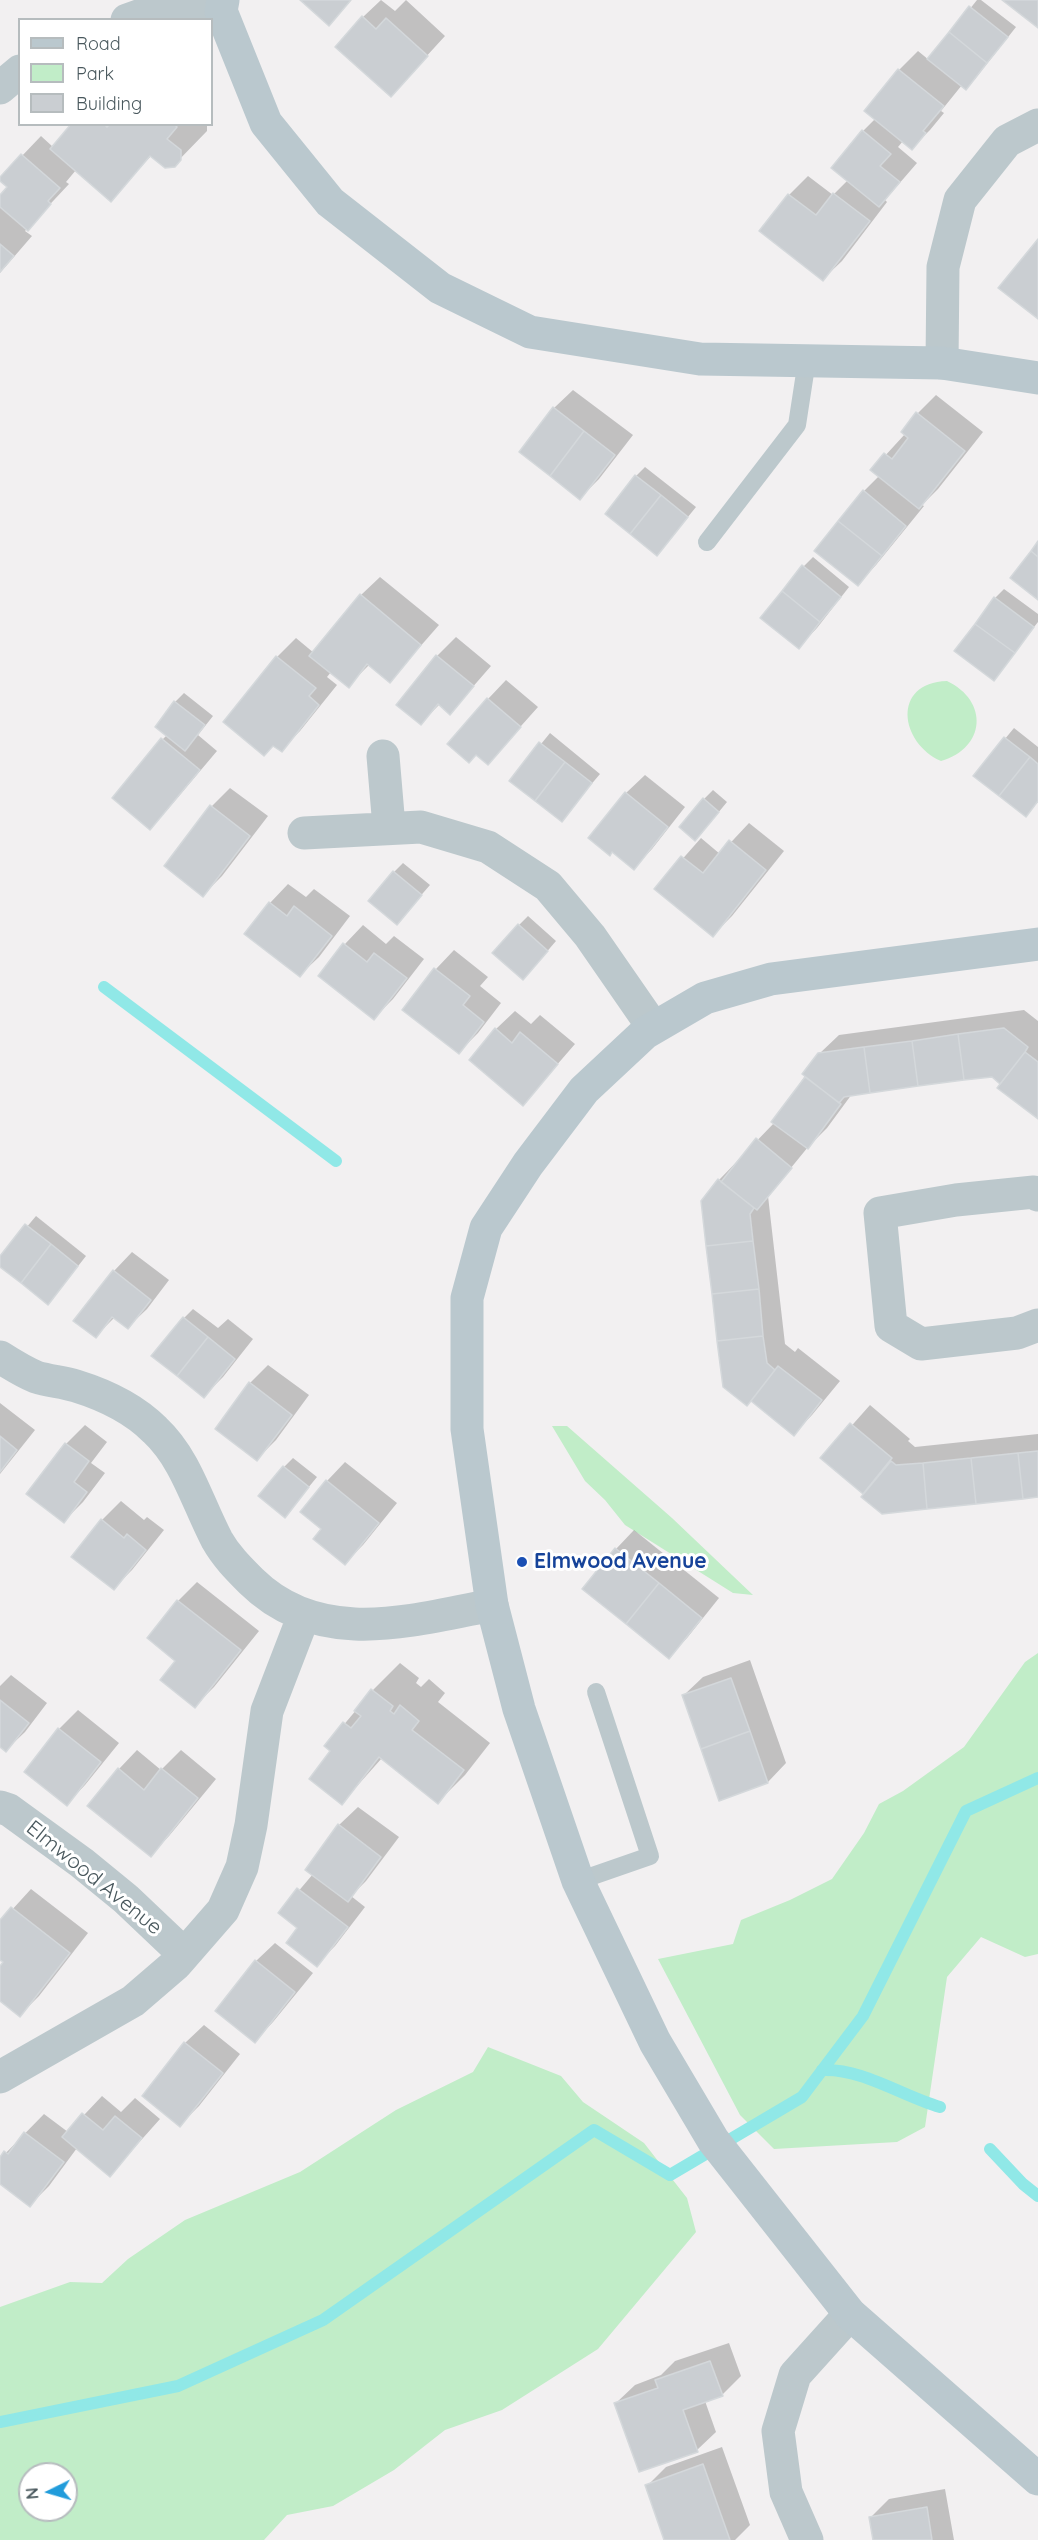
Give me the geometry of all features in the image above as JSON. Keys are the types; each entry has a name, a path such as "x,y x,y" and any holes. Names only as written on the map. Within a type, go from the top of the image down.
{"street":[{"path":"133,18 144,14 222,5 266,123 330,202 440,288 530,332 700,359 942,363 1038,378"},
{"path":"0,88 18,73"},
{"path":"942,363 943,267 960,200 1007,141 1038,125"},
{"path":"383,756 389,827"},
{"path":"304,833 421,827 488,847 548,886 590,936 653,1027"},
{"path":"1038,944 771,979 705,998 653,1027 584,1090 528,1164 486,1228 467,1298 467,1429 492,1605 519,1709 578,1881 655,2042 713,2140 850,2314 1038,2479"},
{"path":"1038,1195 1034,1192 956,1200 880,1213 891,1326 921,1344 1017,1333 1038,1325"},
{"path":"0,1357 36,1376 76,1386 123,1405 155,1430 183,1466 202,1512 226,1556 268,1598 303,1616 345,1625 394,1624 492,1605"},
{"path":"0,2077 133,2001 184,1954 223,1910 242,1867 251,1825 267,1711 303,1616"},
{"name":"Elmwood Avenue","path":"0,1807 9,1810 82,1863 126,1899 184,1954"},
{"path":"807,2540 786,2492 778,2431 795,2375 850,2314"}],"lane":[{"path":"707,542 797,425 807,360"},
{"path":"578,1881 650,1856 596,1692"}],"green space":[{"path":"947,681 961,690 970,700 977,724 974,735 967,746 956,755 941,761 927,752 917,741 910,728 908,715 910,702 917,692 929,684"},
{"path":"552,1426 567,1426 672,1518 753,1595 733,1593 625,1525 605,1500 585,1481"},
{"path":"1038,1653 1038,1954 1025,1957 981,1937 947,1977 925,2127 897,2142 774,2149 740,2115 658,1959 733,1944 741,1920 790,1900 832,1879 864,1833 879,1804 903,1791 964,1747 1025,1662"},
{"path":"488,2047 561,2076 583,2102 644,2143 687,2198 696,2232 598,2349 502,2410 445,2430 394,2470 333,2506 287,2515 264,2540 0,2540 0,2307 70,2282 102,2283 128,2259 185,2220 300,2172 396,2110 473,2072"}],"building":[{"path":"300,0 351,0 329,26"},
{"path":"1002,0 1038,0 1038,28"},
{"path":"969,6 1008,37 987,63 949,32"},
{"path":"362,16 376,29 386,18 428,56 391,97 335,47"},
{"path":"949,32 987,63 966,90 927,59"},
{"path":"898,69 944,106 923,131 926,133 912,150 864,111"},
{"path":"69,126 176,126 167,139 181,150 181,160 175,167 165,168 150,156 111,202 50,149"},
{"path":"862,130 891,154 880,166 900,182 879,207 831,168"},
{"path":"21,154 60,188 48,201 51,204 28,231 0,207 0,195 7,187 0,181 0,177"},
{"path":"833,193 870,221 823,281 759,231 788,194 816,215"},
{"path":"1038,239 1038,319 998,288"},
{"path":"0,244 14,256 0,272"},
{"path":"553,407 584,431 550,476 519,452"},
{"path":"916,412 965,451 919,509 870,470 884,453 892,459 908,438 901,432"},
{"path":"584,431 615,455 580,500 550,476"},
{"path":"635,475 661,495 630,534 605,514"},
{"path":"863,490 906,526 882,556 838,521"},
{"path":"661,495 688,517 657,556 630,534"},
{"path":"838,521 882,556 858,586 814,551"},
{"path":"1038,541 1038,557 1031,551"},
{"path":"1031,551 1038,557 1038,600 1010,578"},
{"path":"802,565 841,597 820,622 782,591"},
{"path":"782,591 820,622 799,649 760,618"},
{"path":"360,594 421,645 390,683 367,664 349,688 309,656"},
{"path":"994,597 1034,627 1015,653 975,624"},
{"path":"975,624 1015,653 994,681 954,651"},
{"path":"436,655 474,686 450,715 438,704 421,725 396,705"},
{"path":"276,656 316,688 309,696 319,705 282,752 273,746 264,756 223,722"},
{"path":"487,698 521,727 488,765 476,755 469,763 447,744"},
{"path":"174,701 205,725 185,751 155,727"},
{"path":"1004,737 1030,757 999,796 973,776"},
{"path":"161,738 200,770 150,830 112,798"},
{"path":"539,742 565,762 535,801 509,781"},
{"path":"1030,757 1038,764 1038,801 1026,817 999,796"},
{"path":"565,762 592,783 562,822 535,801"},
{"path":"625,792 668,827 634,870 612,852 610,856 588,838"},
{"path":"703,798 719,812 695,841 679,827"},
{"path":"210,805 250,836 203,897 164,866"},
{"path":"729,840 766,870 713,937 654,889 681,856 703,873"},
{"path":"393,871 422,895 397,925 368,901"},
{"path":"269,902 287,916 294,906 332,936 300,977 244,934"},
{"path":"518,924 548,951 523,980 492,953"},
{"path":"343,943 367,962 374,953 407,978 374,1020 318,976"},
{"path":"434,968 470,996 463,1005 484,1022 459,1054 402,1010"},
{"path":"495,1028 512,1043 520,1032 558,1064 523,1106 469,1060"},
{"path":"1004,1028 1028,1047 1025,1052 1000,1084 992,1077 964,1080 958,1034"},
{"path":"958,1034 964,1080 918,1086 912,1041"},
{"path":"912,1041 918,1086 870,1093 864,1047"},
{"path":"864,1047 870,1093 844,1097 839,1103 802,1074 818,1053"},
{"path":"1025,1052 1038,1062 1038,1119 997,1088"},
{"path":"805,1077 841,1104 808,1149 771,1122"},
{"path":"756,1138 792,1168 757,1210 721,1182"},
{"path":"718,1179 754,1208 750,1214 753,1241 706,1246 701,1201"},
{"path":"25,1224 51,1244 21,1283 0,1267 0,1256"},
{"path":"753,1241 759,1289 712,1294 706,1246"},
{"path":"51,1244 78,1266 48,1305 21,1283"},
{"path":"113,1270 151,1300 128,1329 112,1317 96,1338 73,1321"},
{"path":"759,1289 763,1336 717,1341 712,1294"},
{"path":"183,1317 208,1337 177,1376 151,1356"},
{"path":"763,1336 767,1363 775,1370 747,1406 723,1387 717,1341"},
{"path":"208,1337 235,1359 204,1398 177,1376"},
{"path":"778,1366 822,1400 794,1436 751,1401"},
{"path":"249,1382 292,1415 257,1461 215,1429"},
{"path":"850,1423 892,1458 863,1494 820,1458"},
{"path":"0,1436 17,1450 0,1472"},
{"path":"65,1443 89,1461 74,1482 87,1492 64,1523 26,1494"},
{"path":"1038,1451 1038,1497 1023,1499 1018,1453"},
{"path":"1018,1453 1023,1499 976,1504 971,1458"},
{"path":"971,1458 976,1504 927,1509 923,1463"},
{"path":"891,1461 896,1465 923,1463 927,1509 882,1514 861,1497"},
{"path":"283,1466 309,1487 285,1518 258,1496"},
{"path":"326,1480 379,1523 345,1565 313,1539 321,1529 300,1512"},
{"path":"101,1519 124,1538 127,1534 146,1550 114,1590 71,1557"},
{"path":"615,1548 659,1583 626,1624 582,1589"},
{"path":"659,1583 702,1618 669,1659 626,1624"},
{"path":"177,1600 241,1650 195,1708 160,1680 175,1661 147,1638"},
{"path":"731,1678 750,1731 701,1749 682,1695"},
{"path":"371,1689 393,1706 390,1711 394,1714 400,1705 419,1721 412,1730 464,1770 438,1804 379,1757 342,1805 309,1779 330,1751 324,1746 343,1722 351,1728 361,1716 354,1711"},
{"path":"0,1700 29,1723 6,1752 0,1747"},
{"path":"58,1728 101,1762 67,1806 24,1772"},
{"path":"750,1731 768,1783 719,1801 701,1749"},
{"path":"118,1768 144,1790 161,1768 198,1798 151,1857 87,1806"},
{"path":"338,1824 381,1857 348,1902 305,1870"},
{"path":"297,1888 348,1927 317,1967 286,1943 297,1928 278,1913"},
{"path":"11,1907 70,1953 20,2017 0,2001 0,1966 3,1962 0,1960 0,1920"},
{"path":"255,1960 295,1992 255,2043 215,2011"},
{"path":"184,2042 223,2073 180,2127 142,2096"},
{"path":"82,2113 103,2130 115,2116 142,2138 110,2177 62,2137"},
{"path":"24,2132 64,2162 30,2207 0,2184 0,2157 4,2151 8,2154"},
{"path":"710,2361 723,2396 683,2410 698,2452 639,2472 614,2403 658,2388 655,2380"},
{"path":"703,2464 730,2540 664,2540 645,2485"},
{"path":"927,2507 932,2540 873,2540 869,2517"}],"waterway":[{"path":"104,987 336,1161"},
{"path":"0,2422 178,2386 323,2320 594,2130 670,2175 802,2097 863,2016 966,1811 1038,1778"},
{"path":"822,2070 852,2073 940,2107"},
{"path":"990,2149 1023,2184 1038,2196"}],"place":[{"name":"Elmwood Avenue","path":"522,1562"}]}
